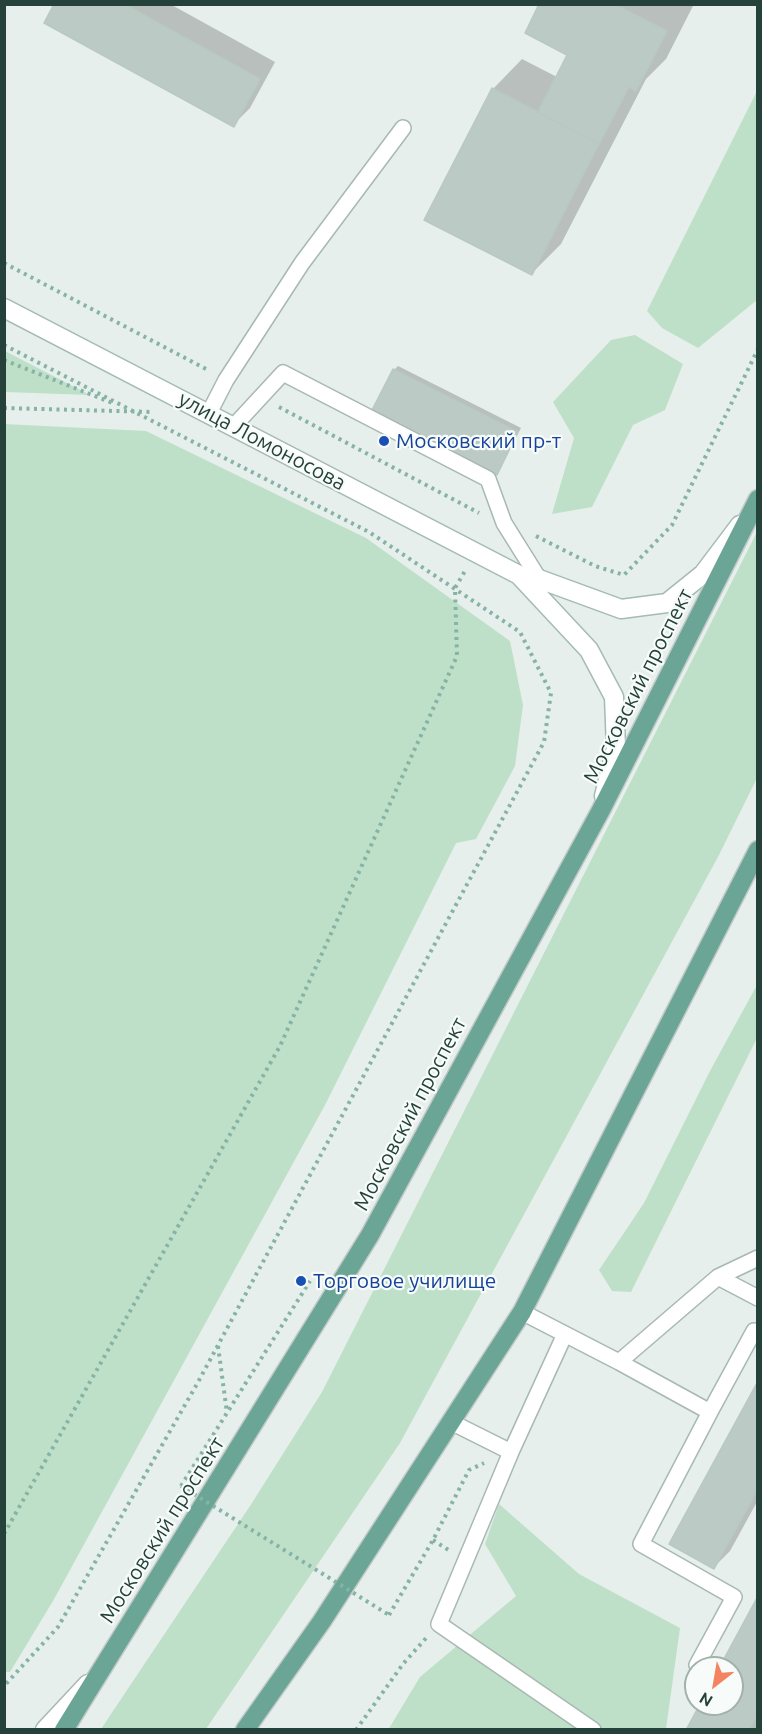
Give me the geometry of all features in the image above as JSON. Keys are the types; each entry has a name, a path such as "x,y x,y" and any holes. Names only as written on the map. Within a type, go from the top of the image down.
{"main road":[{"name":"улица Ломоносова","path":"4,308 519,575 539,579 621,609 667,603 703,574 755,503"},
{"name":"Московский проспект","path":"64,1730 370,1235 601,810 755,503"},
{"name":"улица Ломоносова","path":"519,575 588,650 614,697 616,748 601,810"},
{"path":"245,1730 322,1621 522,1312 758,850"},
{"path":"45,1730 103,1667"}],"lane":[{"path":"209,413 226,380 302,263 403,128"},
{"path":"234,426 283,373 488,479 504,523 539,579"},
{"path":"619,1362 718,1276 758,1258"},
{"path":"718,1276 758,1298"},
{"path":"522,1312 710,1412"},
{"path":"702,1656 734,1597 641,1544 754,1331"},
{"path":"565,1334 511,1452 439,1624 593,1730"},
{"path":"451,1422 511,1452"}],"path":[{"path":"4,345 369,531 520,632 551,693 544,742 218,1345 58,1627 4,1686"},
{"path":"547,540 595,566 624,575 672,525 758,349"},
{"path":"4,360 135,412"},
{"path":"4,408 156,412"},
{"path":"4,1534 280,1046 457,656 455,588"},
{"path":"310,1281 182,1486 389,1615 433,1540 469,1470 511,1452"},
{"path":"218,1345 227,1414"},
{"path":"356,1730 403,1664 439,1624"}],"green space":[{"path":"757,91 757,300 698,348 662,328 647,311"},
{"path":"635,335 683,364 665,410 633,425 592,507 552,514 574,438 553,402 611,340"},
{"path":"5,351 90,395 5,392"},
{"path":"4,424 146,431 366,538 510,641 523,705 515,766 476,839 456,843 325,1105 53,1601 10,1672 5,1672"},
{"path":"757,532 757,778 719,855 400,1443 206,1729 101,1729 250,1506 322,1392"},
{"path":"757,985 757,1038 631,1292 612,1291 599,1270 644,1203 711,1069"},
{"path":"499,1504 579,1574 680,1628 666,1729 388,1730 420,1677 516,1596 485,1544"}],"building":[{"path":"54,4 124,4 260,79 234,127 44,23"},
{"path":"539,4 614,4 667,31 636,91 629,87 599,144 538,112 567,55 525,33"},
{"path":"492,88 599,144 532,275 424,220"},
{"path":"393,369 518,432 497,475 371,412"},
{"path":"758,1381 758,1489 714,1569 669,1544"},
{"path":"758,1596 758,1714 749,1730 686,1730 694,1716 744,1716 744,1656 726,1656"}],"place":[{"name":"Московский пр-т","path":"384,441"},
{"name":"Торговое училище","path":"301,1281"}]}
